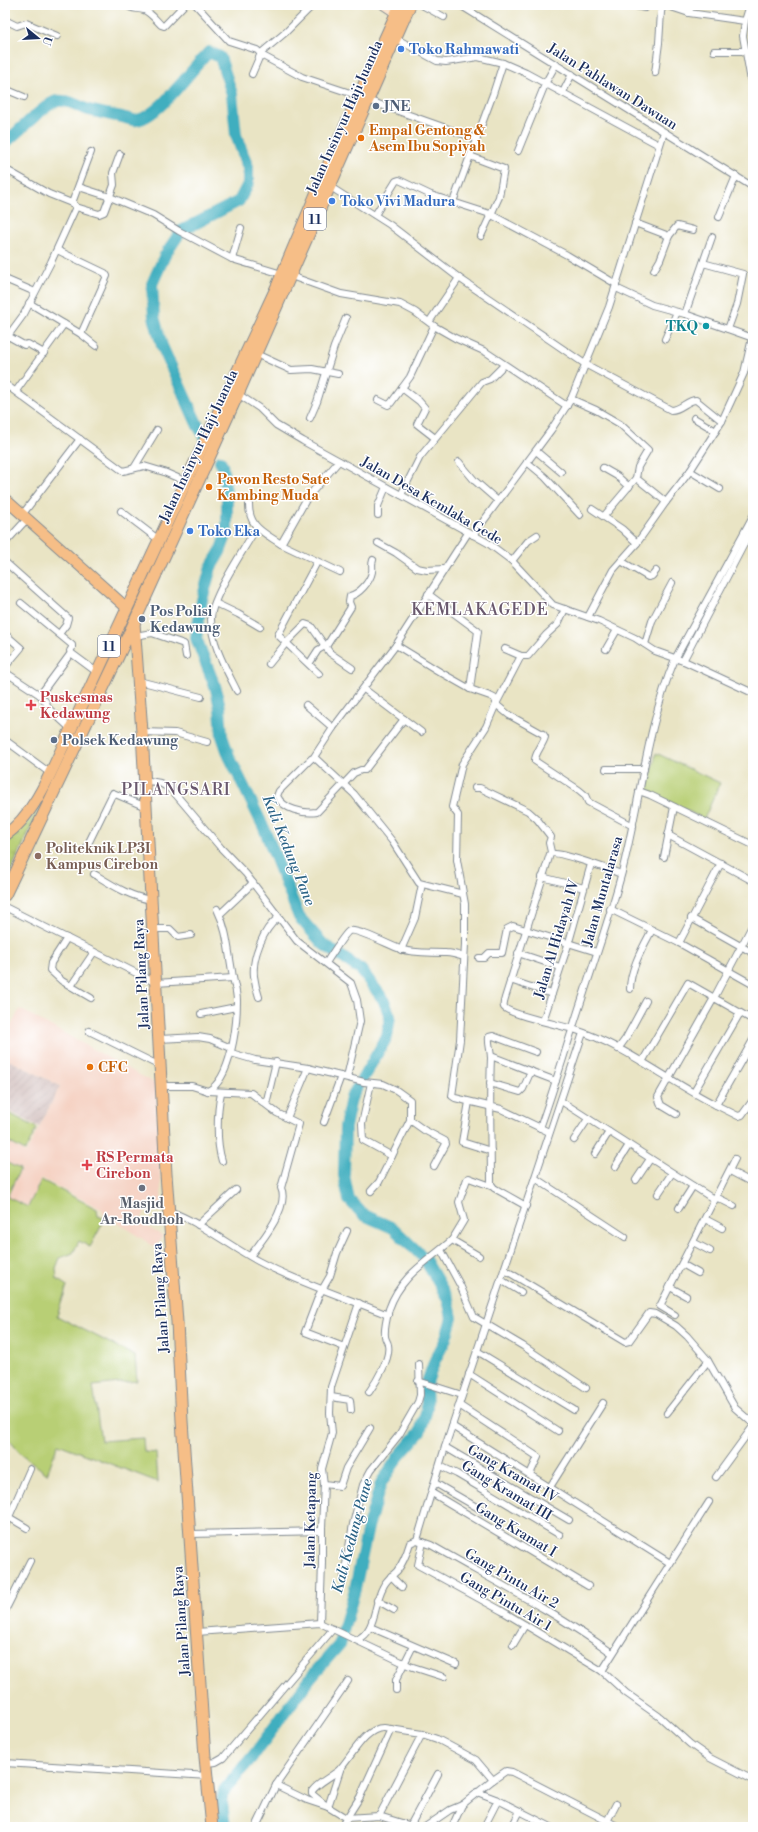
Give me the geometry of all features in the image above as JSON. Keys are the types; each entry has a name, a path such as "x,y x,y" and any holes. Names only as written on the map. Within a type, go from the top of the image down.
{"highway":[{"name":"Jalan Insinyur Haji Juanda","path":"363,98 395,38 410,5"},
{"name":"Jalan Insinyur Haji Juanda","path":"5,835 19,823 30,808 50,773 159,540 207,462 217,429 363,98 398,9"},
{"name":"Jalan Insinyur Haji Juanda","path":"5,895 131,637 134,623 180,507 187,482 202,450 217,429 238,394 256,354 284,280 329,186 342,144"},
{"path":"115,632 131,637"},
{"name":"Jalan Pilang Raya","path":"131,637 139,681 160,1066 196,1632 212,1827"}],"main road":[{"path":"5,499 127,608"}],"street":[{"path":"126,5 132,9 143,10 164,26 184,5"},
{"path":"196,5 229,41 257,50 263,56 302,77 477,139"},
{"path":"252,74 261,53 286,32 313,5"},
{"path":"384,5 398,9"},
{"path":"422,5 444,17"},
{"name":"Jalan Pahlawan Dawuan","path":"460,5 753,187"},
{"path":"632,5 645,8"},
{"path":"655,73 661,12 664,5 689,13 745,22"},
{"path":"689,13 691,5"},
{"path":"750,5 743,36 753,92"},
{"path":"5,20 17,26 26,23 57,36"},
{"path":"395,38 437,61 446,62 478,57 503,63 546,82 565,88 660,142"},
{"path":"714,51 746,51"},
{"path":"453,202 477,139 503,63"},
{"path":"518,151 546,82 556,64"},
{"path":"565,88 572,74"},
{"path":"5,89 24,97"},
{"path":"463,894 422,884 416,879 392,841 345,785 314,757 333,728 364,690 396,645 444,569 528,462 571,399 616,286 664,132"},
{"path":"44,353 28,344 24,345 7,334 29,303 57,250 74,205 91,152"},
{"path":"5,169 49,194 74,205 102,214 114,185 113,173 120,154"},
{"path":"470,156 504,169 501,191 481,236"},
{"path":"719,217 736,176"},
{"path":"375,215 397,180 414,189 490,214 567,255 616,286 652,305 685,314 752,338 744,373 722,421 690,471 637,543 613,570 588,617"},
{"path":"329,186 410,239 459,278 585,364 671,410 675,410 692,400 696,400 722,421"},
{"path":"79,187 110,197 153,216 187,236 232,259 284,280 341,294 400,304 416,312 431,324 486,352 567,406"},
{"path":"635,223 669,236"},
{"path":"654,270 660,260 669,236 678,226 693,230"},
{"path":"232,259 241,228"},
{"path":"685,314 712,236"},
{"path":"57,250 105,273 107,276 81,334"},
{"path":"702,263 743,274 737,304 728,329"},
{"path":"378,400 390,405 410,376 431,324 459,278"},
{"path":"5,279 35,292"},
{"path":"29,303 81,334 96,346"},
{"path":"665,339 677,312"},
{"path":"310,418 317,402 334,347 346,318"},
{"path":"16,391 64,324"},
{"path":"256,354 291,370 312,369 338,374"},
{"path":"401,495 420,457 435,438 482,382 490,379 504,365"},
{"path":"5,384 123,472 127,472 141,466 187,482"},
{"path":"402,388 425,408 417,424 435,438"},
{"name":"Jalan Desa Kemlaka Gede","path":"238,394 259,408 276,425 488,543 512,561 553,605 588,617 636,638 655,651 680,660 753,693"},
{"path":"571,399 596,410 620,424 648,450 638,466 636,478 604,516"},
{"path":"694,418 716,431"},
{"path":"134,468 157,430"},
{"path":"5,543 80,439"},
{"path":"536,451 561,472"},
{"path":"281,544 307,498 339,461"},
{"path":"459,462 475,481 498,501"},
{"path":"528,462 545,477 580,515"},
{"path":"603,468 617,476 629,487"},
{"path":"690,471 720,489"},
{"path":"636,478 666,502"},
{"path":"378,514 378,506 386,487"},
{"path":"249,502 251,521 256,528 281,544 340,572"},
{"path":"592,509 604,516 637,543"},
{"path":"121,511 159,540"},
{"path":"680,660 731,564 753,516"},
{"path":"680,660 731,564 753,527"},
{"path":"237,691 220,654 213,632 211,619 212,610 220,590 256,528"},
{"path":"512,561 528,541 537,535"},
{"path":"378,543 396,553 417,568 427,570 444,569"},
{"path":"309,664 318,650 325,647 350,607 348,602 350,596 356,594 369,580 373,560"},
{"path":"621,561 648,577 652,576 656,571"},
{"path":"5,562 68,618 66,625 59,634"},
{"path":"318,562 278,635 319,674"},
{"path":"645,644 652,621 672,583"},
{"path":"428,594 478,631 470,689"},
{"path":"21,603 72,645 70,650 71,654 40,695"},
{"path":"215,604 238,614 260,627"},
{"path":"504,649 521,656 528,656 546,635 558,624 565,609"},
{"path":"269,664 303,625 309,624 325,647 352,668"},
{"path":"606,649 616,630"},
{"path":"131,637 152,633 184,644 186,656"},
{"path":"5,634 21,648 5,667"},
{"path":"396,645 470,689 494,698 496,704 509,715 544,735 541,748 535,756 535,761 579,790 585,795 589,803 633,826"},
{"path":"71,654 98,673"},
{"path":"521,656 496,704 486,727 460,768 452,807 458,815 457,860 465,904 460,1040 452,1096 469,1102 501,1109 544,1130"},
{"name":"Jalan Muntalarasa","path":"544,1130 556,1081 577,1031 597,952 621,874 642,792 644,769 665,682 680,660"},
{"path":"5,672 40,695 46,702 48,708 71,729"},
{"path":"139,681 201,697"},
{"path":"364,690 421,732"},
{"path":"306,705 333,728"},
{"path":"311,759 279,791 277,796 280,802 293,809 311,813 317,812 345,785 354,773 365,770 404,720"},
{"path":"142,732 175,733 208,742"},
{"path":"5,740 50,773"},
{"path":"606,769 644,769"},
{"path":"144,780 160,783 172,790 253,883 278,918 297,941 351,983 357,1000 360,1021 344,1076 324,1122"},
{"path":"475,788 480,788 517,806 537,819 551,837 549,843 551,853 510,980 504,1005 508,1010 577,1031 618,1049 738,1116 742,1115 753,1100"},
{"path":"642,792 753,845"},
{"path":"88,846 113,793 146,807"},
{"path":"664,857 674,808"},
{"path":"668,835 753,881"},
{"path":"551,853 621,874"},
{"path":"679,943 721,863"},
{"name":"Jalan Al Hidayah IV","path":"543,1021 560,967 570,942 591,864"},
{"path":"94,874 117,888 141,898 152,900"},
{"path":"542,877 584,888"},
{"path":"208,1092 214,1087 224,1073 231,1050 236,1007 236,990 228,942 218,912 253,883"},
{"path":"401,950 415,918 422,884"},
{"path":"5,907 156,983 233,978"},
{"path":"611,910 679,943 752,984"},
{"path":"259,998 254,975 255,960 262,938 273,921 278,918"},
{"path":"691,918 753,953"},
{"path":"676,1114 661,1105 658,1100 659,1094 714,998 753,924"},
{"path":"484,957 489,953 502,954 507,929 510,926 526,929 570,942 597,952"},
{"path":"153,929 170,929 178,936 191,935"},
{"path":"630,989 631,978 652,930"},
{"path":"326,963 348,932 352,931 377,938 401,950 427,953 449,953 464,957"},
{"path":"67,938 50,968 52,974 91,998"},
{"path":"71,986 94,952"},
{"path":"518,953 560,967"},
{"path":"510,980 552,994"},
{"path":"642,1062 688,983 753,1020"},
{"path":"618,1049 626,1038 646,1001"},
{"path":"201,1014 236,1007"},
{"path":"694,1092 740,1013"},
{"path":"90,1031 160,1066"},
{"path":"355,1639 365,1635 370,1627 377,1600 383,1587 403,1563 410,1543 418,1541 445,1447 459,1405 460,1395 477,1351 483,1323 505,1270 521,1203 535,1178 544,1130 561,1101 577,1031"},
{"path":"491,1186 491,1056 488,1042 489,1037 493,1036 536,1052"},
{"path":"159,1039 198,1037 210,1039 255,1060 276,1062 344,1076 368,1083 383,1084 396,1090 410,1100 410,1120 379,1182 371,1191"},
{"path":"716,1104 753,1040"},
{"path":"491,1056 556,1081"},
{"path":"266,1104 276,1062"},
{"path":"287,1118 308,1068"},
{"path":"490,1084 520,1092 523,1090 531,1071"},
{"path":"368,1083 362,1124 363,1140 392,1156"},
{"path":"162,1086 192,1086 208,1092 251,1093 287,1118 300,1125 281,1188 283,1198 271,1228 250,1256"},
{"path":"221,1093 217,1112 218,1150 222,1160"},
{"path":"561,1101 693,1186 734,1206"},
{"path":"469,1102 462,1142 491,1151"},
{"path":"574,1140 588,1118"},
{"path":"410,1120 424,1130 446,1141 446,1144 434,1166"},
{"path":"595,1154 609,1132"},
{"path":"615,1167 629,1145"},
{"path":"636,1180 650,1159"},
{"path":"675,1315 660,1306 735,1159"},
{"path":"730,1171 747,1180"},
{"path":"658,1194 672,1173"},
{"path":"369,1392 382,1370 387,1354 388,1345 385,1337 388,1315 398,1289 419,1266 452,1240 464,1220 459,1202 467,1179 469,1178 491,1186 521,1203"},
{"path":"535,1178 625,1238"},
{"path":"679,1208 693,1186"},
{"path":"198,1224 236,1190"},
{"path":"170,1211 186,1217 250,1256 281,1272 388,1315"},
{"path":"705,1219 722,1228"},
{"path":"344,1347 305,1332 330,1276 346,1231"},
{"path":"452,1240 479,1256"},
{"path":"693,1242 710,1251"},
{"path":"438,1252 460,1285 474,1317 586,1388"},
{"path":"682,1264 698,1273"},
{"path":"505,1270 625,1342 629,1341 652,1314 676,1326 687,1336 708,1361 735,1408 751,1420 752,1432 716,1477"},
{"path":"501,1280 521,1292"},
{"path":"670,1287 686,1296"},
{"name":"Jalan Ketapang","path":"320,1623 324,1484 322,1469 332,1433 330,1413 331,1387 359,1303"},
{"path":"663,1319 668,1311"},
{"path":"477,1351 574,1410"},
{"path":"667,1413 708,1361"},
{"path":"344,1576 352,1526 365,1480 371,1470 399,1436 418,1402 420,1395 419,1364"},
{"path":"469,1374 558,1431"},
{"path":"419,1381 460,1395"},
{"path":"330,1398 350,1400 351,1410"},
{"path":"550,1487 603,1403"},
{"path":"459,1405 538,1457 530,1474"},
{"path":"452,1426 670,1563"},
{"path":"324,1484 340,1486 346,1468 370,1428"},
{"name":"Gang Kramat IV","path":"445,1447 569,1520"},
{"name":"Gang Kramat III","path":"440,1466 457,1474 560,1535"},
{"path":"5,1526 7,1516 30,1469"},
{"path":"435,1483 492,1516"},
{"name":"Gang Kramat I","path":"432,1493 588,1586"},
{"path":"602,1671 709,1502"},
{"path":"7,1516 27,1528"},
{"path":"190,1534 322,1532"},
{"name":"Gang Pintu Air 1","path":"418,1541 418,1565 525,1625 602,1671 626,1693 660,1717 690,1744 710,1758 753,1780"},
{"name":"Gang Pintu Air 2","path":"418,1541 526,1599 612,1653"},
{"path":"5,1611 30,1560"},
{"path":"391,1576 402,1586"},
{"path":"377,1600 394,1610"},
{"path":"196,1632 320,1623 404,1664 444,1678"},
{"path":"513,1645 525,1625"},
{"path":"370,1627 456,1664"},
{"path":"206,1763 216,1762 223,1758 334,1630"},
{"path":"396,1690 396,1680 413,1646"},
{"path":"256,1827 276,1785 348,1681"},
{"path":"438,1774 412,1826 397,1824 379,1816 346,1818 328,1807 312,1794 312,1791 340,1769 354,1749 371,1733 381,1728 422,1734 438,1740 476,1760 493,1780"},
{"path":"341,1827 360,1797 391,1729"},
{"path":"379,1816 422,1734"},
{"path":"5,1762 208,1776"},
{"path":"328,1807 340,1769"},
{"path":"425,1827 450,1810 462,1806 506,1771 512,1772 606,1824 619,1827"},
{"path":"276,1785 307,1800 328,1807"},
{"path":"478,1792 520,1811 542,1825 551,1827"},
{"path":"484,1827 498,1800"},
{"path":"606,1824 616,1804"},
{"path":"452,1827 462,1806"},
{"path":"512,1827 520,1811"}],"shaded area":[{"name":"RS Permata Cirebon","path":"20,1009 156,1084 162,1207 150,1201 140,1222 163,1236 155,1247 102,1213 103,1210 41,1178 28,1206 8,1197 21,1169 5,1161 5,1141 26,1153 60,1086 5,1058 5,1037"},
{"path":"5,1058 60,1086 39,1127 5,1109"}],"green space":[{"path":"656,753 720,783 704,819 648,791"},
{"path":"46,795 5,883 5,843 30,820"},
{"path":"5,1111 37,1128 25,1151 5,1140"},
{"path":"5,1162 20,1169 7,1197 28,1207 41,1180 97,1209 98,1216 105,1219 90,1247 79,1241 73,1253 60,1258 56,1268 57,1279 67,1286 57,1316 135,1356 137,1381 93,1386 101,1441 143,1438 144,1452 156,1453 158,1482 58,1444 47,1474 20,1453 5,1435"}],"waterway":[{"name":"Kali Kedung Pane","path":"5,143 46,107 57,101 70,102 89,110 132,120 146,117 175,91 209,52 220,57 232,94 236,135 248,168 248,184 239,201 181,231 165,255 152,284 154,317 162,346 198,426 211,446"},
{"name":"Kali Kedung Pane","path":"220,461 222,464 227,499 227,533 220,552 211,567 202,600 196,638 216,689 220,708 222,736 229,756 264,828 299,917 323,944 361,970 383,999 390,1016 387,1037 351,1098 345,1127 344,1175 349,1200 364,1215 393,1228 424,1258 448,1299 452,1318 445,1341 435,1360 426,1385 427,1409 420,1432 399,1456 381,1483 368,1527 355,1589 339,1645 311,1677 253,1756 224,1790 222,1803 225,1827"}],"place":[{"name":"Toko Rahmawati","path":"401,49"},
{"name":"JNE","path":"376,106"},
{"name":"Empal Gentong & Asem Ibu Sopiyah","path":"361,138"},
{"name":"Toko Vivi Madura","path":"332,201"},
{"name":"TKQ","path":"706,326"},
{"name":"Pawon Resto Sate Kambing Muda","path":"209,487"},
{"name":"Toko Eka","path":"190,531"},
{"name":"Pos Polisi Kedawung","path":"142,619"},
{"name":"Puskesmas Kedawung","path":"31,705"},
{"name":"Polsek Kedawung","path":"54,740"},
{"name":"Politeknik LP3I Kampus Cirebon","path":"38,856"},
{"name":"CFC","path":"90,1067"},
{"name":"RS Permata Cirebon","path":"87,1165"},
{"name":"Masjid Ar-Roudhoh","path":"142,1188"}],"district":[{"name":"KEMLAKAGEDE","path":"480,609"},
{"name":"PILANGSARI","path":"176,789"}]}
